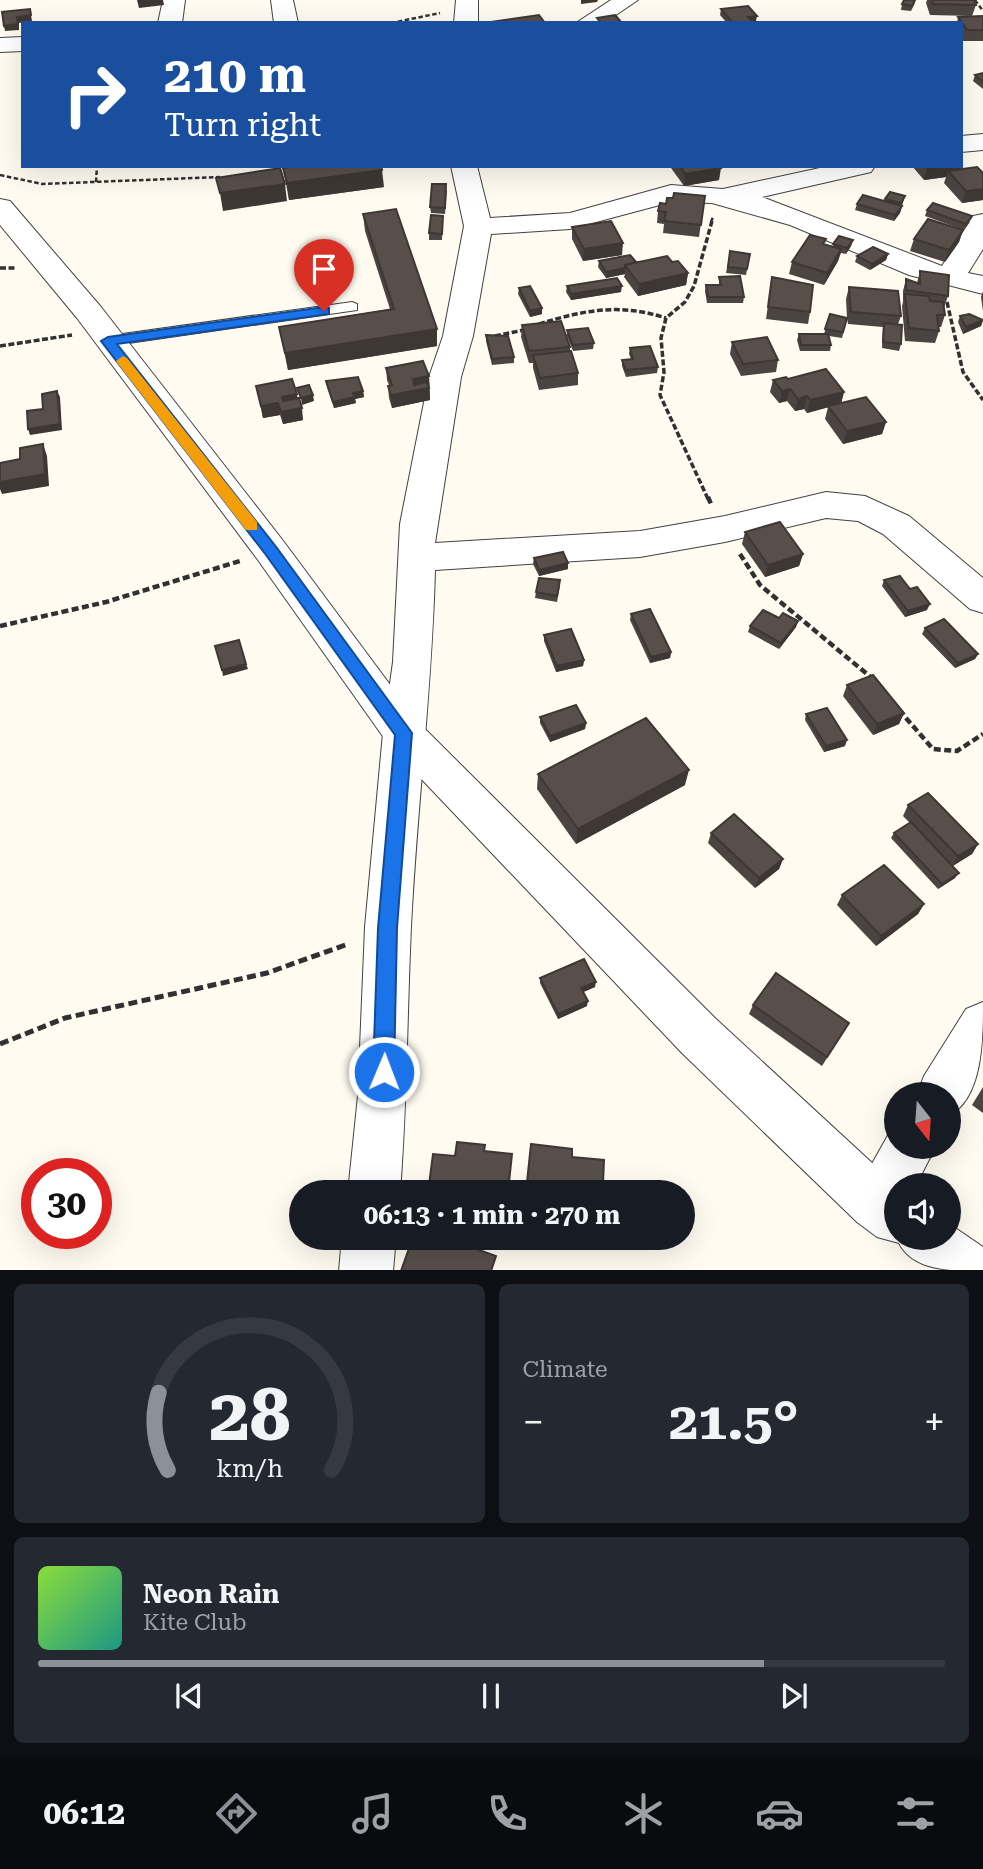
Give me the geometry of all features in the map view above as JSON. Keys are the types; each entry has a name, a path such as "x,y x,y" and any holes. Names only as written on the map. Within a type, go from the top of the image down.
{"street":[{"path":"170,21 174,0"},
{"path":"282,0 286,21"},
{"path":"590,21 627,0"},
{"path":"0,46 21,44"},
{"path":"963,144 983,142"},
{"path":"375,1180 383,1096 388,928 403,733 413,662 419,557 418,524 445,377 455,343 478,226 464,168"},
{"path":"717,197 787,186 854,168"},
{"path":"478,226 528,226 600,214 653,195 684,193 717,197 780,212 910,265 983,285"},
{"path":"4,217 90,314 104,337 271,551 403,733 699,1036 884,1209"},
{"path":"949,277 969,251 983,222"},
{"path":"419,557 640,544 725,529 826,505 865,509 896,525 983,599"},
{"path":"949,1082 983,1026"},
{"path":"366,1270 368,1250"},
{"path":"942,1250 970,1270"}],"lane":[{"path":"104,337 352,307"}],"path":[{"path":"975,0 983,10"},
{"path":"404,21 466,11"},
{"path":"96,182 97,168"},
{"path":"0,175 26,183 224,177"},
{"path":"717,197 694,286 685,302 666,318 661,338 664,372 660,395 665,412 725,529 760,585 880,687"},
{"path":"949,277 946,295 958,356 963,372 983,400"},
{"path":"455,343 510,334 603,306 637,308 666,318"},
{"path":"0,346 104,337"},
{"path":"0,626 106,602 271,551"},
{"path":"897,707 933,749 957,751 983,734"},
{"path":"0,1044 65,1018 267,974 388,928"}],"building":[{"path":"904,0 915,0 912,6 902,4"},
{"path":"932,0 974,0 976,5 933,4"},
{"path":"748,6 757,16 748,17 752,21 731,21 721,9"},
{"path":"30,9 31,15 17,17 18,24 4,26 2,12"},
{"path":"539,15 544,21 498,21"},
{"path":"615,15 620,21 599,21 597,18"},
{"path":"983,16 983,30 967,30 958,17"},
{"path":"983,73 983,82 975,75"},
{"path":"977,167 983,173 983,189 966,191 948,171"},
{"path":"280,168 285,184 220,193 216,178"},
{"path":"283,168 382,170 287,183"},
{"path":"681,168 721,168 685,174"},
{"path":"432,184 446,184 445,208 430,207"},
{"path":"890,192 905,196 901,203 885,199"},
{"path":"674,193 705,196 701,225 664,221 666,212 658,211 660,203 666,204 667,198 673,198"},
{"path":"863,195 902,206 895,215 857,204"},
{"path":"933,203 972,216 966,224 927,210"},
{"path":"396,209 437,329 285,353 279,327 394,309 363,214"},
{"path":"431,215 443,216 442,234 429,233"},
{"path":"928,219 963,230 949,250 914,239"},
{"path":"611,221 623,243 584,249 572,227"},
{"path":"810,235 826,239 823,244 841,249 827,273 792,262"},
{"path":"839,236 853,240 847,248 833,244"},
{"path":"873,247 888,254 872,264 857,256"},
{"path":"730,251 750,254 747,269 728,267"},
{"path":"630,255 636,262 625,265 625,268 606,272 599,261"},
{"path":"667,256 672,262 678,261 688,273 639,284 625,265"},
{"path":"920,271 949,275 948,296 906,290 906,279 920,284"},
{"path":"740,276 744,297 708,297 706,285 721,285 719,277"},
{"path":"772,277 813,285 810,312 768,307"},
{"path":"617,278 622,286 571,294 567,286"},
{"path":"530,286 542,308 530,311 519,288"},
{"path":"849,287 898,291 901,316 851,312"},
{"path":"905,294 929,296 930,301 943,302 945,315 937,315 939,331 909,328"},
{"path":"830,314 847,318 843,332 825,329"},
{"path":"969,314 983,320 966,327 960,316"},
{"path":"561,321 570,347 529,351 522,325"},
{"path":"884,323 902,325 901,344 883,342"},
{"path":"588,328 594,343 573,345 567,330"},
{"path":"799,334 828,334 831,345 801,345"},
{"path":"486,335 508,336 514,357 492,359"},
{"path":"767,337 778,360 743,364 732,342"},
{"path":"650,346 658,367 626,370 622,360 633,359 630,348"},
{"path":"571,351 578,373 540,378 533,355"},
{"path":"423,361 429,376 413,379 414,385 427,382 429,388 391,395 388,386 392,385 386,368"},
{"path":"826,369 844,392 810,400 807,396 798,399 790,389 782,391 773,380 786,377 788,379"},
{"path":"358,377 363,391 353,393 355,397 333,402 326,381"},
{"path":"292,379 297,394 282,397 283,401 299,398 302,408 281,412 278,403 261,406 256,386"},
{"path":"309,385 313,395 301,398 297,388"},
{"path":"57,391 60,424 28,429 27,411 43,409 42,394"},
{"path":"866,397 886,422 847,431 828,406"},
{"path":"43,444 45,474 0,482 0,463 20,459 20,448"},
{"path":"780,522 803,554 768,565 745,532"},
{"path":"563,552 568,563 539,570 534,558"},
{"path":"900,576 910,589 917,587 930,604 908,611 884,580"},
{"path":"539,578 560,580 557,596 536,592"},
{"path":"650,609 671,652 651,657 631,614"},
{"path":"763,610 779,618 783,613 798,621 781,643 750,626"},
{"path":"944,619 978,654 958,663 925,628"},
{"path":"571,629 584,660 557,666 544,635"},
{"path":"239,640 246,664 222,670 215,646"},
{"path":"873,675 904,713 877,724 847,685"},
{"path":"576,705 586,723 550,736 540,717"},
{"path":"827,708 847,740 826,746 806,714"},
{"path":"646,718 689,770 578,829 538,774"},
{"path":"928,793 978,844 958,856 908,805"},
{"path":"734,814 783,859 759,878 711,833"},
{"path":"911,822 959,873 942,884 894,833"},
{"path":"884,865 924,904 881,936 842,895"},
{"path":"584,959 596,982 581,988 588,1001 558,1014 540,978"},
{"path":"776,973 849,1023 827,1057 753,1005"},
{"path":"457,1142 485,1145 484,1151 512,1154 509,1180 430,1180 433,1154 455,1156"},
{"path":"531,1144 572,1149 572,1157 604,1160 603,1180 527,1180"},
{"path":"408,1250 479,1250 496,1256 491,1270 401,1270"}],"slow traffic":[{"path":"123,361 252,526"}],"route":[{"path":"324,311 108,341 271,551 403,733 388,928 384,1072"}]}
